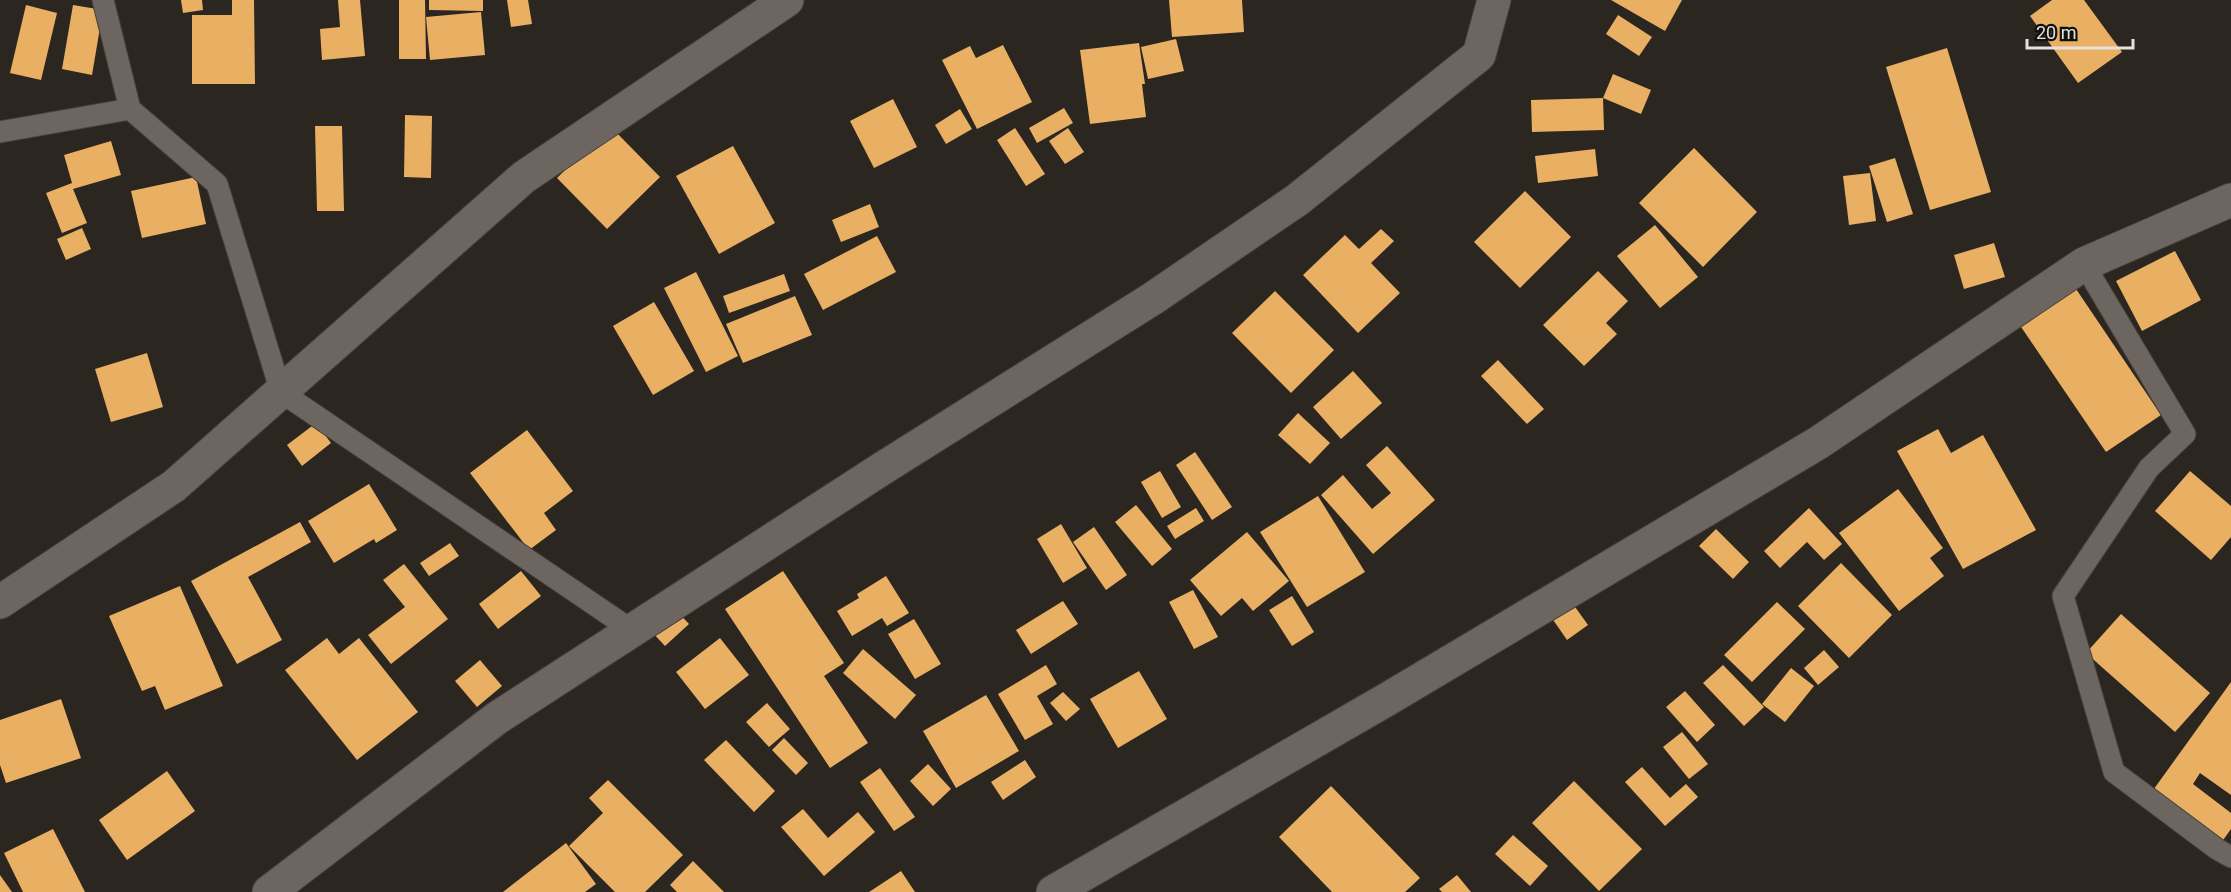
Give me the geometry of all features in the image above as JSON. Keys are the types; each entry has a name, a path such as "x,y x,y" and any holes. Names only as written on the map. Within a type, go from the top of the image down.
{"street":[{"path":"0,602 174,486 524,177 787,0"},
{"path":"269,892 497,718 883,468 1152,299 1297,200 1479,55 1494,0"},
{"path":"1053,892 1386,700 1818,444 2084,264 2231,200"}],"lane":[{"path":"103,0 130,109 217,184 281,392 633,631"},
{"path":"0,132 130,109"},
{"path":"2084,264 2185,434 2149,468 2063,596 2114,772 2217,849 2231,856"},
{"path":"0,587 39,576"}],"building":[{"path":"181,0 202,0 203,10 183,13"},
{"path":"232,0 254,0 255,84 192,84 192,15 232,15"},
{"path":"338,0 360,0 365,56 322,60 320,29 340,27"},
{"path":"399,0 425,0 426,59 399,59"},
{"path":"429,0 483,0 483,11 429,10"},
{"path":"507,0 528,0 532,24 511,27"},
{"path":"1169,0 1242,0 1244,32 1172,37"},
{"path":"1611,0 1682,0 1665,31"},
{"path":"2052,0 2084,0 2122,52 2078,83 2030,16"},
{"path":"26,5 57,13 41,80 10,73"},
{"path":"73,5 103,10 92,75 62,69"},
{"path":"481,12 485,55 430,60 426,17"},
{"path":"1618,15 1652,37 1639,56 1606,34"},
{"path":"1176,39 1184,71 1148,79 1141,47"},
{"path":"1139,43 1145,84 1142,84 1146,117 1090,124 1080,50"},
{"path":"1003,45 1032,102 977,129 942,60 970,46 976,58"},
{"path":"1947,48 1991,192 1930,210 1886,67"},
{"path":"1613,74 1651,90 1641,114 1603,98"},
{"path":"1603,98 1604,130 1532,132 1531,100"},
{"path":"893,99 917,147 874,168 850,121"},
{"path":"1064,108 1073,123 1037,143 1029,128"},
{"path":"960,109 972,129 946,144 935,125"},
{"path":"405,115 432,116 431,178 404,177"},
{"path":"315,126 342,126 344,211 317,211"},
{"path":"610,126 660,177 607,229 557,178"},
{"path":"1015,128 1045,174 1026,186 997,140"},
{"path":"1068,128 1084,152 1065,164 1049,141"},
{"path":"111,141 121,175 73,189 87,223 62,233 46,193 72,183 64,155"},
{"path":"733,146 775,223 719,254 676,176"},
{"path":"1694,148 1757,212 1703,267 1639,203"},
{"path":"1595,149 1598,176 1538,183 1535,156"},
{"path":"1895,158 1913,214 1887,222 1869,166"},
{"path":"1870,173 1876,221 1849,225 1843,176"},
{"path":"196,177 206,224 142,238 131,191"},
{"path":"1525,191 1571,237 1520,288 1474,242"},
{"path":"870,204 879,227 841,242 832,220"},
{"path":"1655,225 1698,277 1660,308 1617,256"},
{"path":"82,228 91,249 66,260 57,239"},
{"path":"1381,229 1394,241 1371,263 1400,293 1358,333 1303,275 1345,235 1359,249"},
{"path":"877,236 896,272 823,310 804,274"},
{"path":"1994,243 2005,277 1964,289 1954,255"},
{"path":"2175,251 2201,300 2142,331 2116,281"},
{"path":"1598,271 1628,301 1606,323 1617,334 1584,366 1543,325"},
{"path":"696,272 738,356 706,372 664,288"},
{"path":"784,274 790,291 729,313 723,296"},
{"path":"2072,283 2161,415 2106,452 2017,321"},
{"path":"1275,291 1334,350 1291,393 1232,333"},
{"path":"795,296 812,335 743,363 726,324"},
{"path":"654,302 694,371 653,395 613,326"},
{"path":"147,353 163,407 111,422 95,369"},
{"path":"1498,360 1544,409 1527,424 1481,376"},
{"path":"1353,371 1382,403 1341,439 1313,407"},
{"path":"1298,413 1330,443 1310,464 1278,435"},
{"path":"316,423 331,443 302,466 287,445"},
{"path":"1938,429 1951,453 1983,435 2036,530 1963,569 1897,451"},
{"path":"527,430 573,491 544,513 556,530 529,550 470,473"},
{"path":"1387,446 1435,500 1373,554 1321,495 1343,475 1372,509 1391,493 1366,465"},
{"path":"1195,452 1232,507 1212,520 1176,465"},
{"path":"1160,471 1181,507 1162,518 1141,482"},
{"path":"2190,471 2231,506 2231,537 2211,560 2155,511"},
{"path":"369,484 397,530 376,543 374,539 334,563 308,521"},
{"path":"1898,489 1943,548 1930,558 1944,576 1899,611 1839,533"},
{"path":"1318,496 1365,572 1307,607 1260,532"},
{"path":"1136,505 1172,549 1152,566 1115,522"},
{"path":"1196,508 1204,521 1175,539 1167,526"},
{"path":"1809,508 1842,544 1824,560 1807,542 1780,568 1764,551"},
{"path":"300,522 311,542 248,577 282,640 237,664 191,581"},
{"path":"1061,524 1087,568 1063,583 1037,539"},
{"path":"1094,527 1127,575 1106,590 1073,542"},
{"path":"1716,529 1749,562 1733,579 1699,546"},
{"path":"1247,532 1289,581 1253,611 1242,598 1221,616 1190,580"},
{"path":"450,543 459,556 429,576 420,563"},
{"path":"1841,563 1892,615 1849,658 1798,606"},
{"path":"404,564 448,619 391,664 368,635 405,607 383,580"},
{"path":"521,571 541,596 498,629 479,604"},
{"path":"783,571 844,663 824,676 868,743 830,768 725,609"},
{"path":"886,576 909,613 887,626 882,618 852,636 837,611 859,598 857,594"},
{"path":"180,586 223,686 165,710 155,686 142,691 109,616"},
{"path":"1193,590 1218,637 1194,649 1169,602"},
{"path":"1292,596 1314,632 1292,646 1269,610"},
{"path":"1568,597 1588,625 1567,640 1547,611"},
{"path":"1063,601 1078,624 1031,654 1016,630"},
{"path":"1777,602 1805,629 1752,682 1724,655"},
{"path":"674,608 689,624 665,646 650,630"},
{"path":"2121,614 2210,693 2175,732 2086,653"},
{"path":"914,619 941,664 915,679 888,634"},
{"path":"327,638 339,654 359,638 418,712 357,760 285,670"},
{"path":"720,638 749,675 705,709 676,672"},
{"path":"863,649 916,695 895,719 843,673"},
{"path":"1824,650 1839,667 1818,685 1804,668"},
{"path":"480,660 502,686 477,707 455,681"},
{"path":"1046,665 1057,684 1037,696 1053,724 1025,740 998,694"},
{"path":"1723,665 1764,707 1744,726 1703,683"},
{"path":"1791,668 1814,686 1785,722 1762,704"},
{"path":"1139,671 1167,719 1118,748 1090,699"},
{"path":"2231,682 2231,795 2200,773 2193,784 2231,813 2231,829 2221,843 2151,793"},
{"path":"1685,691 1715,725 1697,742 1666,707"},
{"path":"1063,692 1080,709 1066,721 1050,703"},
{"path":"986,695 1019,751 956,788 923,731"},
{"path":"61,699 81,758 6,783 0,765 0,720"},
{"path":"767,703 790,729 769,747 746,722"},
{"path":"1682,732 1708,764 1689,779 1663,747"},
{"path":"784,738 808,763 796,775 772,750"},
{"path":"726,740 775,791 754,812 704,760"},
{"path":"1025,760 1036,777 1003,800 991,782"},
{"path":"928,764 951,789 933,806 910,781"},
{"path":"1642,767 1670,798 1686,784 1698,797 1665,826 1625,782"},
{"path":"880,768 915,817 894,831 860,782"},
{"path":"167,771 195,811 127,860 99,820"},
{"path":"608,780 683,855 645,892 615,892 569,846 603,813 589,798"},
{"path":"1574,781 1642,849 1599,891 1532,823"},
{"path":"1331,786 1420,878 1405,892 1332,892 1279,837"},
{"path":"803,809 828,838 858,812 875,832 824,876 781,827"},
{"path":"53,829 85,892 23,892 4,853"},
{"path":"1513,835 1548,866 1530,886 1495,854"},
{"path":"566,843 596,884 585,892 503,892"},
{"path":"693,861 724,892 677,892 670,885"},
{"path":"901,871 915,892 869,892"},
{"path":"0,875 12,892 0,892"},
{"path":"1457,875 1471,892 1442,892 1439,889"}]}
